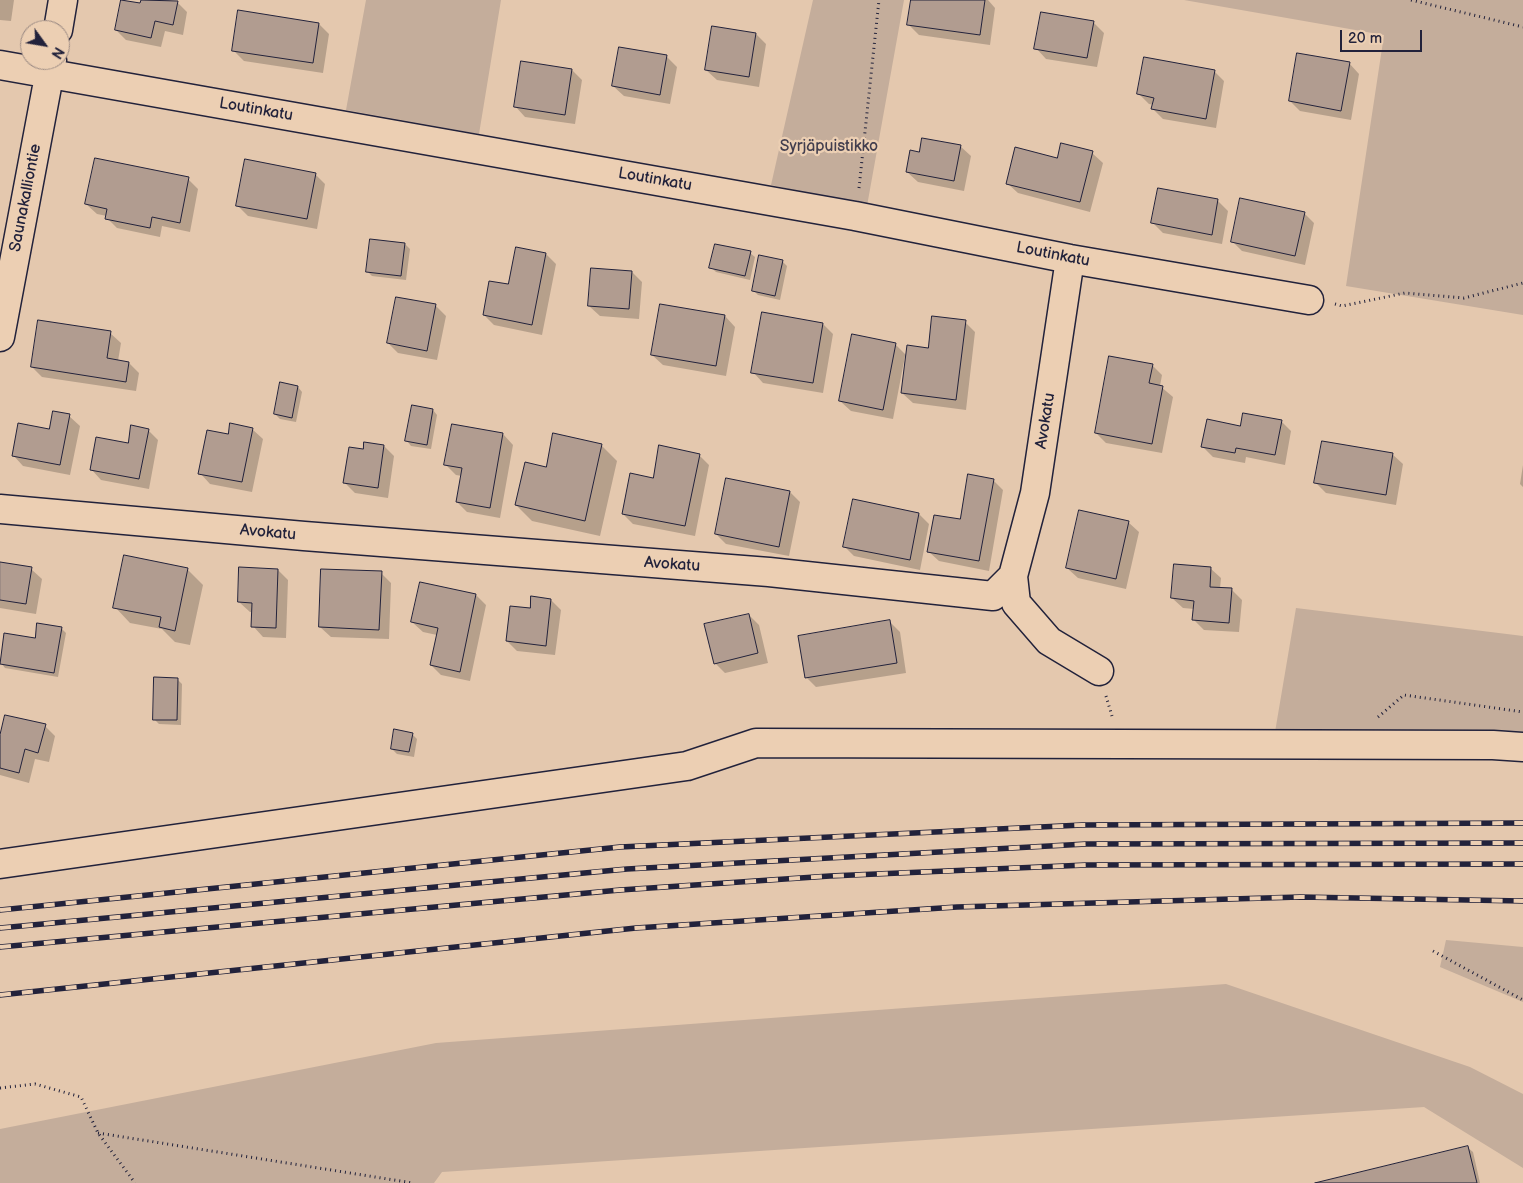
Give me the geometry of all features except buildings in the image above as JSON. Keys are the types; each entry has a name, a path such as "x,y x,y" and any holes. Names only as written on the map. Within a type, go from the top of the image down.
{"street":[{"path":"60,20 63,0"},
{"name":"Loutinkatu","path":"0,65 20,65"},
{"name":"Saunakalliontie","path":"0,337 50,70"},
{"name":"Loutinkatu","path":"70,70 856,216 1070,259 1310,300"},
{"name":"Avokatu","path":"0,509 304,536 769,572 993,596 1013,576 1035,493 1070,259"},
{"path":"1013,576 1016,603 1049,641 1099,670"},
{"path":"0,864 686,766 756,743 1483,745 1523,747"}],"path":[{"path":"856,216 879,0"},
{"path":"1411,0 1523,27"},
{"path":"1310,300 1342,306 1405,294 1464,298 1523,283"},
{"path":"1433,951 1523,1000"},
{"path":"0,1088 35,1084 81,1097 98,1133 135,1183"},
{"path":"98,1133 413,1183"}],"green space":[{"path":"366,0 501,0 479,134 346,110"},
{"name":"Syrjäpuistikko","path":"813,0 904,0 867,206 771,185"},
{"path":"1184,0 1523,0 1523,315 1346,286 1384,35"},
{"path":"1296,608 1523,636 1523,744 1275,732"},
{"path":"1446,940 1523,947 1523,1002 1440,967"},
{"path":"1226,984 1470,1067 1523,1094 1523,1168 1424,1107 442,1172 434,1183 0,1183 0,1129 436,1043"}],"railway":[{"path":"0,910 620,847 1082,825 1523,823"},
{"path":"0,928 627,869 1086,844 1523,843"},
{"path":"0,947 620,890 830,876 1086,865 1523,864"},
{"path":"0,995 636,928 957,907 1300,897 1523,901"}]}
